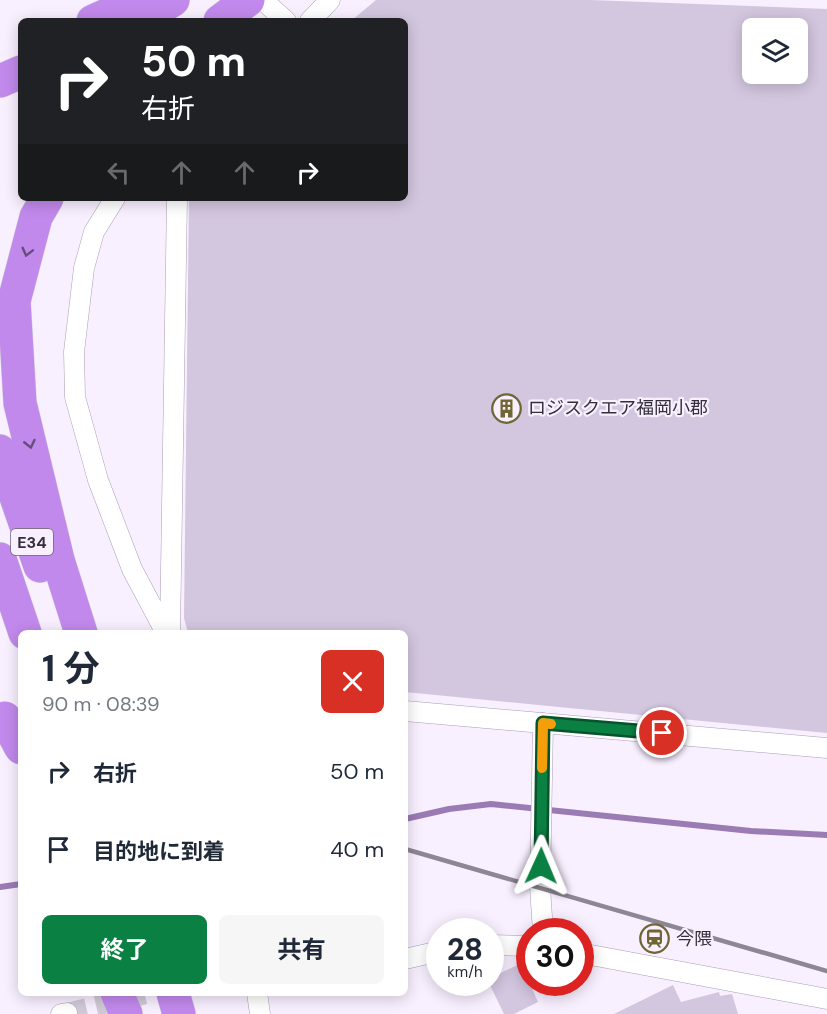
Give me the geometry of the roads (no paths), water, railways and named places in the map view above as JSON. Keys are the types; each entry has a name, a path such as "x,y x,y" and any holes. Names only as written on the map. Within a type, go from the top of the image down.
{"highway":[{"path":"100,18 141,0"},
{"path":"143,18 174,0"},
{"path":"226,18 258,2"},
{"path":"0,60 18,52"},
{"path":"0,81 18,73"},
{"path":"45,201 36,217 14,301 20,403 58,560 80,630"},
{"name":"E34","path":"0,451 61,630"},
{"name":"E34","path":"0,559 24,630"},
{"path":"2,715 18,743"},
{"path":"118,996 126,1014"},
{"path":"137,996 142,1014"},
{"path":"174,996 180,1014"},
{"path":"178,996 180,1014"}],"street":[{"path":"313,18 330,0"},
{"path":"258,2 282,18"},
{"path":"113,201 94,232 84,268 74,351 75,397 98,480 132,569 166,630"},
{"path":"168,630 177,201"},
{"path":"408,711 827,748"},
{"path":"542,918 540,887 543,723"},
{"path":"408,958 426,954"},
{"path":"594,956 827,999"},
{"path":"257,996 260,1014"}],"waterway":[{"path":"408,818 449,809 491,804 751,831 827,835"},
{"path":"0,887 18,884"}],"tunnel":[{"path":"67,1013 138,996"}],"railway":[{"path":"0,730 18,736"},
{"path":"408,850 827,971"}],"place":[{"name":"ロジスクエア福岡小郡","path":"507,408"},
{"name":"今隈","path":"655,939"}]}
